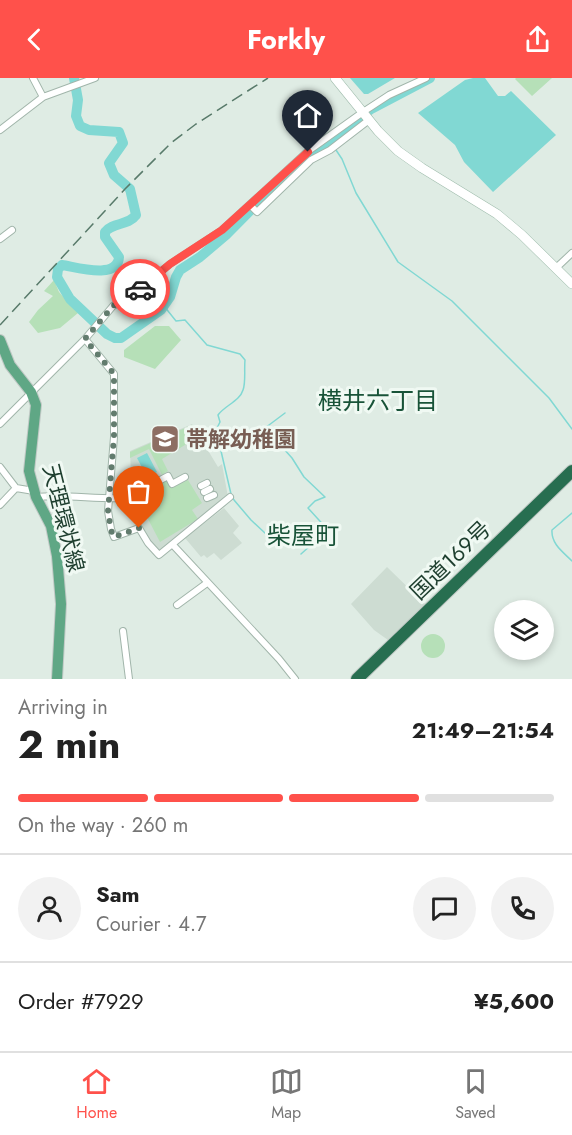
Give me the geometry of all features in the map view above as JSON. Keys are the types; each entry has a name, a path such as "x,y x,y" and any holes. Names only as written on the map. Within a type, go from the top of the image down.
{"highway":[{"name":"国道169号","path":"357,679 572,471"}],"main road":[{"path":"1,346 15,373 32,392"},
{"name":"天理環状線","path":"32,392 36,405 29,471 35,494 51,526 60,572 62,604 57,679"}],"street":[{"path":"33,78 43,97"},
{"path":"0,130 43,97 95,78"},
{"path":"335,78 388,142 407,158 497,214 572,284"},
{"path":"252,207 296,161 389,95 426,78"},
{"path":"0,424 85,339 113,306 140,289 170,264 222,230 311,160 332,148 369,120"},
{"path":"0,239 12,230"},
{"path":"556,268 572,253"},
{"path":"85,339 114,374 114,437 108,499 109,523 114,537 139,528 159,555 230,497"},
{"path":"0,466 16,488 35,494 108,499 130,497 168,476 172,484 184,477"},
{"path":"0,505 16,488"},
{"path":"173,545 295,679"},
{"path":"177,605 207,583"},
{"path":"123,631 129,679"}],"shaded area":[{"path":"192,424 218,467 222,464 228,497 160,552 150,543 128,501 132,499 130,451"},
{"path":"224,508 239,526 233,533 242,543 221,560 214,553 207,558 204,555 201,557 185,538"},
{"path":"387,567 425,604 388,640 374,630 351,604"}],"green space":[{"path":"516,78 552,78 532,96"},
{"path":"54,280 59,292 78,313 60,328 38,333 29,322 53,296 44,291"},
{"path":"155,326 169,326 181,340 155,369 124,357 124,350"},
{"path":"192,425 198,437 162,459 168,471 162,475 149,449 130,458 130,452"},
{"path":"167,478 173,487 188,480 202,503 192,510 198,519 160,542 136,496"},
{"path":"433,634 441,638 445,646 441,654 433,658 425,654 421,646 425,638"}],"water":[{"path":"350,78 395,78 368,94 364,94"},
{"path":"485,78 498,96 505,96 511,91 556,135 493,192 464,162 455,145 418,113 465,80"},
{"path":"147,453 157,472 147,477 137,458"}],"waterway":[{"path":"74,78 78,100 76,116 80,126 89,130 119,132 123,143 109,163 114,175 130,189 136,215 129,221 105,232 105,237 119,257 117,264 112,268 95,270 62,265 58,269 57,277 70,299 107,334 115,338 121,338 161,310 170,297 180,270 226,235 292,168 371,109 430,78"},
{"path":"328,142 332,147"},
{"path":"336,150 356,193 398,262 452,301 549,398 572,429"},
{"path":"164,306 176,321 185,320 207,345 240,354 245,360 243,390 239,397 218,415 220,422 214,434 234,500 266,534 273,532"},
{"path":"285,413 265,428 292,458 304,477 325,497 315,501 308,508 328,530 301,554"},
{"path":"572,513 552,530 556,544 572,561"}],"railway":[{"path":"0,325 125,189 171,143 196,124 268,78"}],"way so far":[{"path":"139,528 114,537 111,530 108,499 114,437 114,374 85,339 113,306 140,289"}],"place":[{"name":"帯解幼稚園","path":"165,439"}],"district":[{"name":"横井六丁目","path":"378,400"},
{"name":"柴屋町","path":"303,535"}],"route":[{"path":"140,289 170,264 222,230 282,173 308,152"}]}
